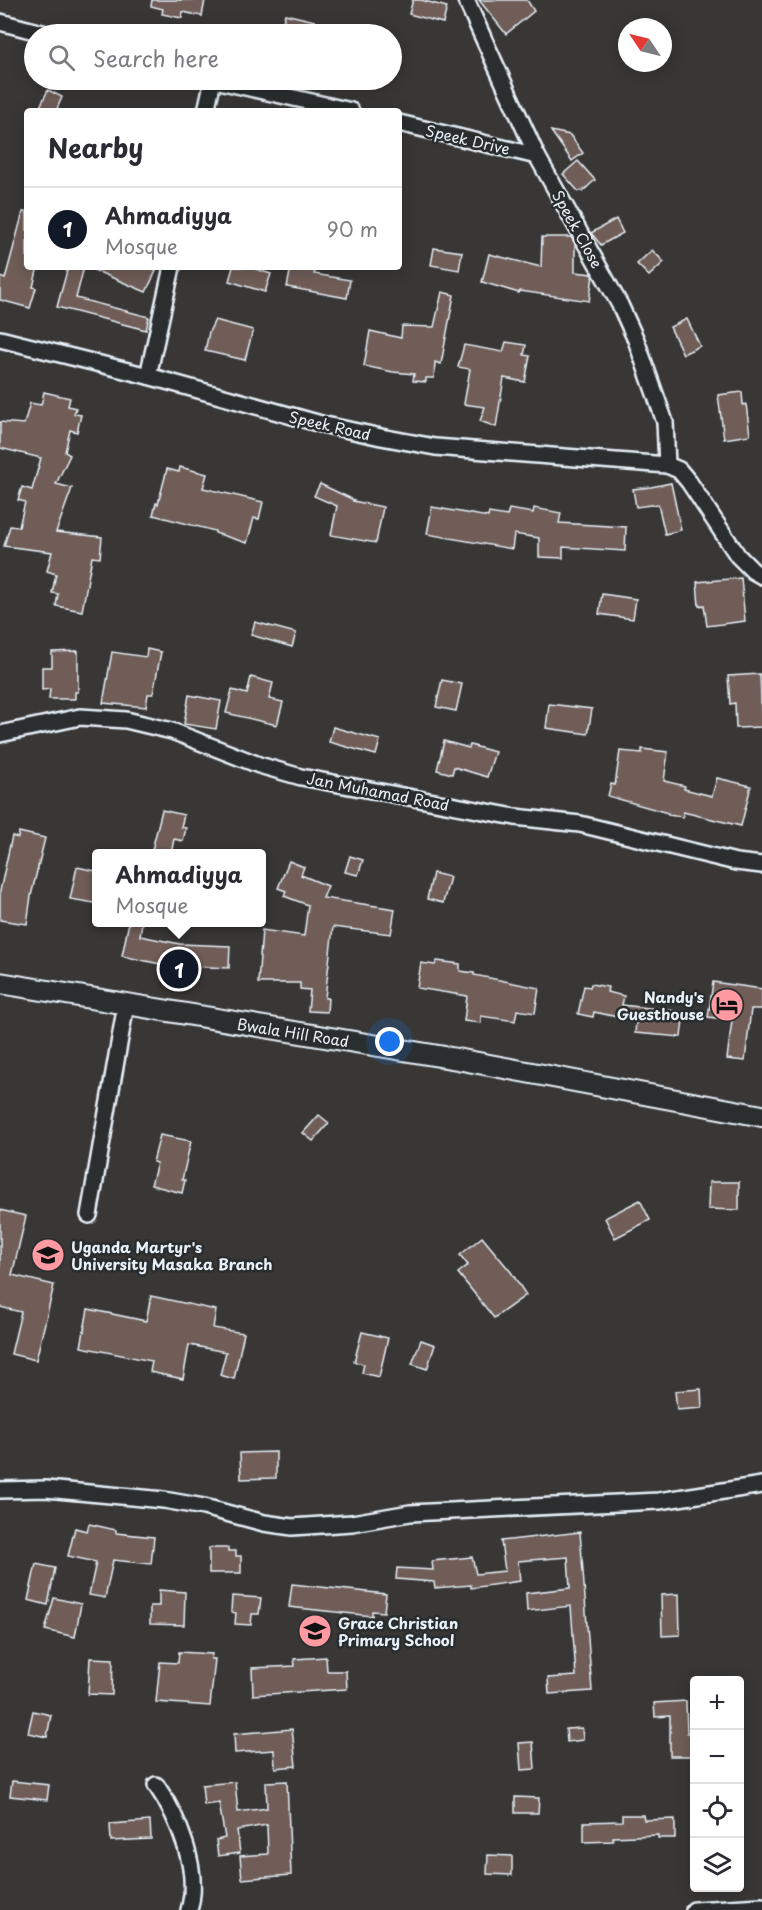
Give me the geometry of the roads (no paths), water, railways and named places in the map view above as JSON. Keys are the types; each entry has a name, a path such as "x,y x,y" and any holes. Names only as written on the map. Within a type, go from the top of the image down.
{"street":[{"name":"Speek Close","path":"466,0 537,156 620,305 636,340 665,422 667,465"},
{"path":"0,22 24,28"},
{"path":"208,108 212,90"},
{"path":"258,90 338,108"},
{"name":"Speek Drive","path":"402,124 537,156"},
{"path":"148,376 171,270"},
{"name":"Speek Road","path":"0,339 148,376 321,424 435,447 667,465"},
{"path":"667,465 679,470 745,565 762,576"},
{"name":"Jan Muhamad Road","path":"0,734 80,717 126,720 172,731 259,765 301,777 515,817 580,824 736,862 762,865"},
{"name":"Bwala Hill Road","path":"0,983 458,1059 762,1116"},
{"path":"89,1215 126,1004"},
{"path":"0,1490 46,1489 164,1500 204,1507 264,1523 304,1527 352,1523 410,1513 658,1501 762,1485"},
{"path":"156,1785 169,1805 184,1841 192,1887 189,1910"},
{"path":"694,1910 762,1906"}],"place":[{"name":"Ahmadiyya","path":"179,969"},
{"name":"Nandy's Guesthouse","path":"727,1005"},
{"name":"Uganda Martyr's University Masaka Branch","path":"48,1255"},
{"name":"Grace Christian Primary School","path":"315,1631"}]}
